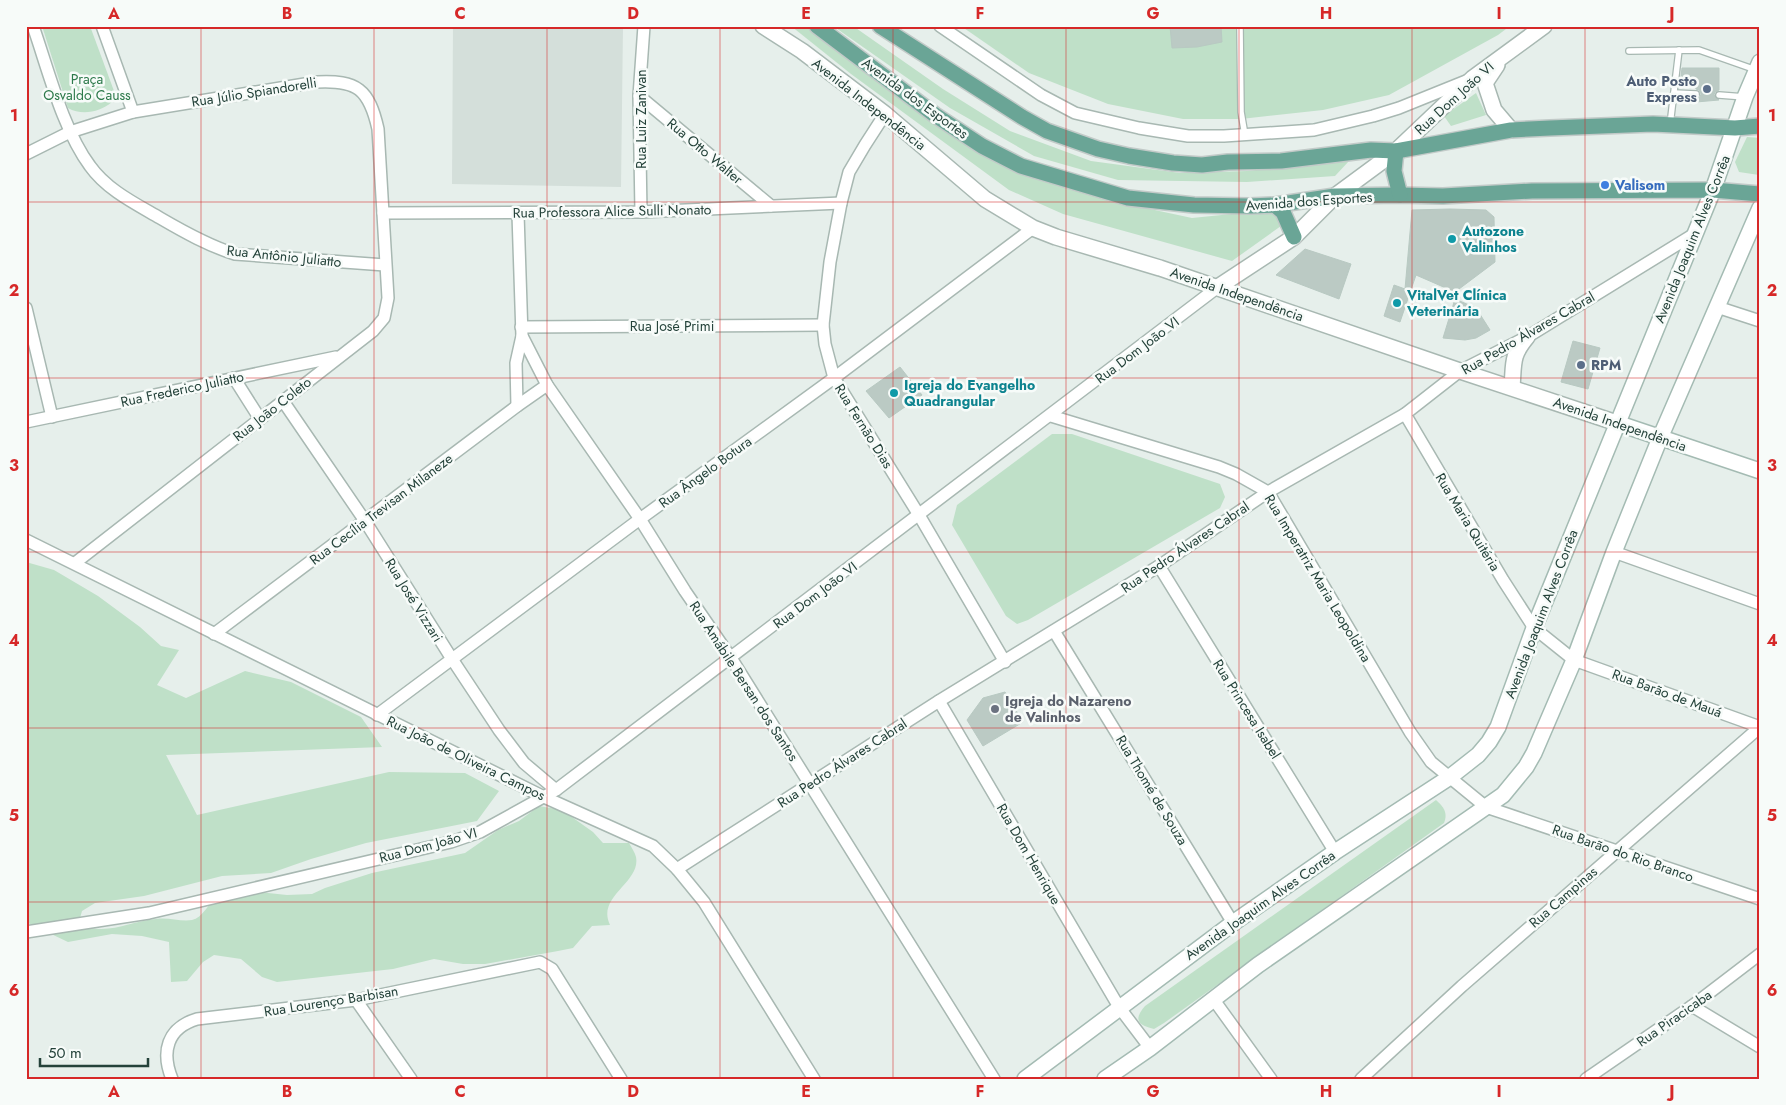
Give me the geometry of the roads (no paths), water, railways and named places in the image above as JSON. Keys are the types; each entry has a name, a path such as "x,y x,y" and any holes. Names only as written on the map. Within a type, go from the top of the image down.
{"main road":[{"name":"Avenida Independência","path":"763,26 802,52 885,114 984,199 1033,228 1056,237 1160,268 1460,371 1760,470"},
{"name":"Avenida dos Esportes","path":"817,26 935,115 982,146 1021,166 1128,198 1194,205 1274,205 1334,196 1443,196 1532,191 1713,190 1760,194"},
{"path":"880,26 1047,131 1098,149 1129,156 1202,165 1228,162 1281,161 1371,150 1396,151 1511,130 1653,124 1735,128 1760,126"},
{"name":"Rua Dom João VI","path":"1218,288 1294,237 1334,196 1396,151 1473,78 1544,26"},
{"name":"Rua Dom João VI","path":"1503,55 1485,83 1494,110 1511,130"},
{"name":"Avenida Joaquim Alves Corrêa","path":"1026,1079 1233,923 1335,852 1450,778 1478,755 1489,742 1498,727 1534,628 1696,233 1758,66"},
{"path":"1396,151 1394,171 1400,195"},
{"path":"1274,205 1283,212 1294,237"},
{"path":"1105,1079 1150,1048 1258,965 1503,795 1526,767 1534,753 1574,660 1614,552 1660,438 1760,208"},
{"path":"1512,387 1514,356 1527,337"}],"street":[{"name":"Rua Antônio Juliatto","path":"33,26 70,132 90,167 117,191 168,223 218,249 235,254 385,265"},
{"path":"102,26 133,112"},
{"name":"Rua Luiz Zanivan","path":"641,212 639,96 644,26"},
{"path":"940,26 1041,95 1075,113 1139,128 1188,136 1245,135 1314,130 1351,123 1399,108 1473,78"},
{"name":"Rua Júlio Spiandorelli","path":"26,154 70,132 133,112 318,82 336,81 356,86 375,115 378,129 383,213"},
{"name":"Rua Otto Walter","path":"639,96 771,206"},
{"name":"Rua Fernão Dias","path":"885,114 849,172 830,262 823,325 825,344 834,378 919,515 1005,662"},
{"name":"Rua Professora Alice Sulli Nonato","path":"383,213 518,214 641,212 841,204"},
{"name":"Rua João Coleto","path":"75,563 338,356 373,331 384,318 388,298 383,213"},
{"path":"516,406 516,363 522,331 518,214"},
{"name":"Rua Ângelo Botura","path":"377,715 640,519 834,378 1033,228"},
{"name":"Rua Pedro Álvares Cabral","path":"677,869 938,701 1005,662 1159,566 1268,492 1405,414 1460,371 1527,337 1696,233"},
{"name":"Rua Dom João VI","path":"26,932 86,924 149,912 451,842 480,832 556,790 1218,288"},
{"path":"1717,307 1760,321"},
{"path":"26,308 52,417"},
{"name":"Rua José Primi","path":"522,331 823,325"},
{"name":"Rua Amábile Bersan dos Santos","path":"522,331 548,385 640,519 731,658 994,1079"},
{"name":"Rua Frederico Juliatto","path":"26,422 338,356"},
{"path":"234,378 260,419"},
{"name":"Rua Cecília Trevisan Milaneze","path":"214,634 516,406 548,385"},
{"name":"Rua José Vizzari","path":"283,401 365,521 499,730 524,763 556,790"},
{"name":"Rua Maria Quitéria","path":"1405,414 1503,580 1534,628 1574,660"},
{"name":"Rua Imperatriz Maria Leopoldina","path":"1051,416 1219,467 1268,492 1410,732 1431,762 1486,807"},
{"name":"Rua João de Oliveira Campos","path":"26,540 544,797 653,846 677,869 704,902 814,1079"},
{"path":"1614,552 1760,604"},
{"name":"Rua Princesa Isabel","path":"1159,566 1335,852"},
{"name":"Rua Thomé de Souza","path":"1054,631 1233,923"},
{"name":"Rua Barão de Mauá","path":"1574,660 1760,727"},
{"name":"Rua Dom Henrique","path":"938,701 1119,1008"},
{"name":"Rua Campinas","path":"1361,1079 1462,986 1760,727"},
{"name":"Rua Barão do Rio Branco","path":"1486,807 1760,899"},
{"name":"Rua Piracicaba","path":"1586,1079 1692,1006 1760,954"},
{"name":"Rua Lourenço Barbisan","path":"172,1079 166,1063 166,1051 174,1034 181,1025 188,1021 356,1000 540,962 552,969 621,1079"},
{"path":"356,1000 411,1079"},
{"path":"1214,1000 1271,1079"},
{"path":"1692,1006 1760,1048"},
{"path":"1119,1008 1150,1048"}],"lane":[{"path":"1240,26 1240,112 1245,135"},
{"path":"1670,125 1679,50"},
{"path":"1629,51 1699,50 1758,66"},
{"path":"1674,93 1696,94"},
{"path":"1719,95 1745,97"}],"place":[{"name":"Auto Posto Express","path":"1707,89"},
{"name":"Valisom","path":"1605,185"},
{"name":"Autozone Valinhos","path":"1452,239"},
{"name":"VitalVet Clínica Veterinária","path":"1397,303"},
{"name":"RPM","path":"1581,365"},
{"name":"Igreja do Evangelho Quadrangular","path":"894,393"},
{"name":"Igreja do Nazareno de Valinhos","path":"995,709"}],"park label":[{"name":"Praça Osvaldo Causs","path":"87,88"}]}
